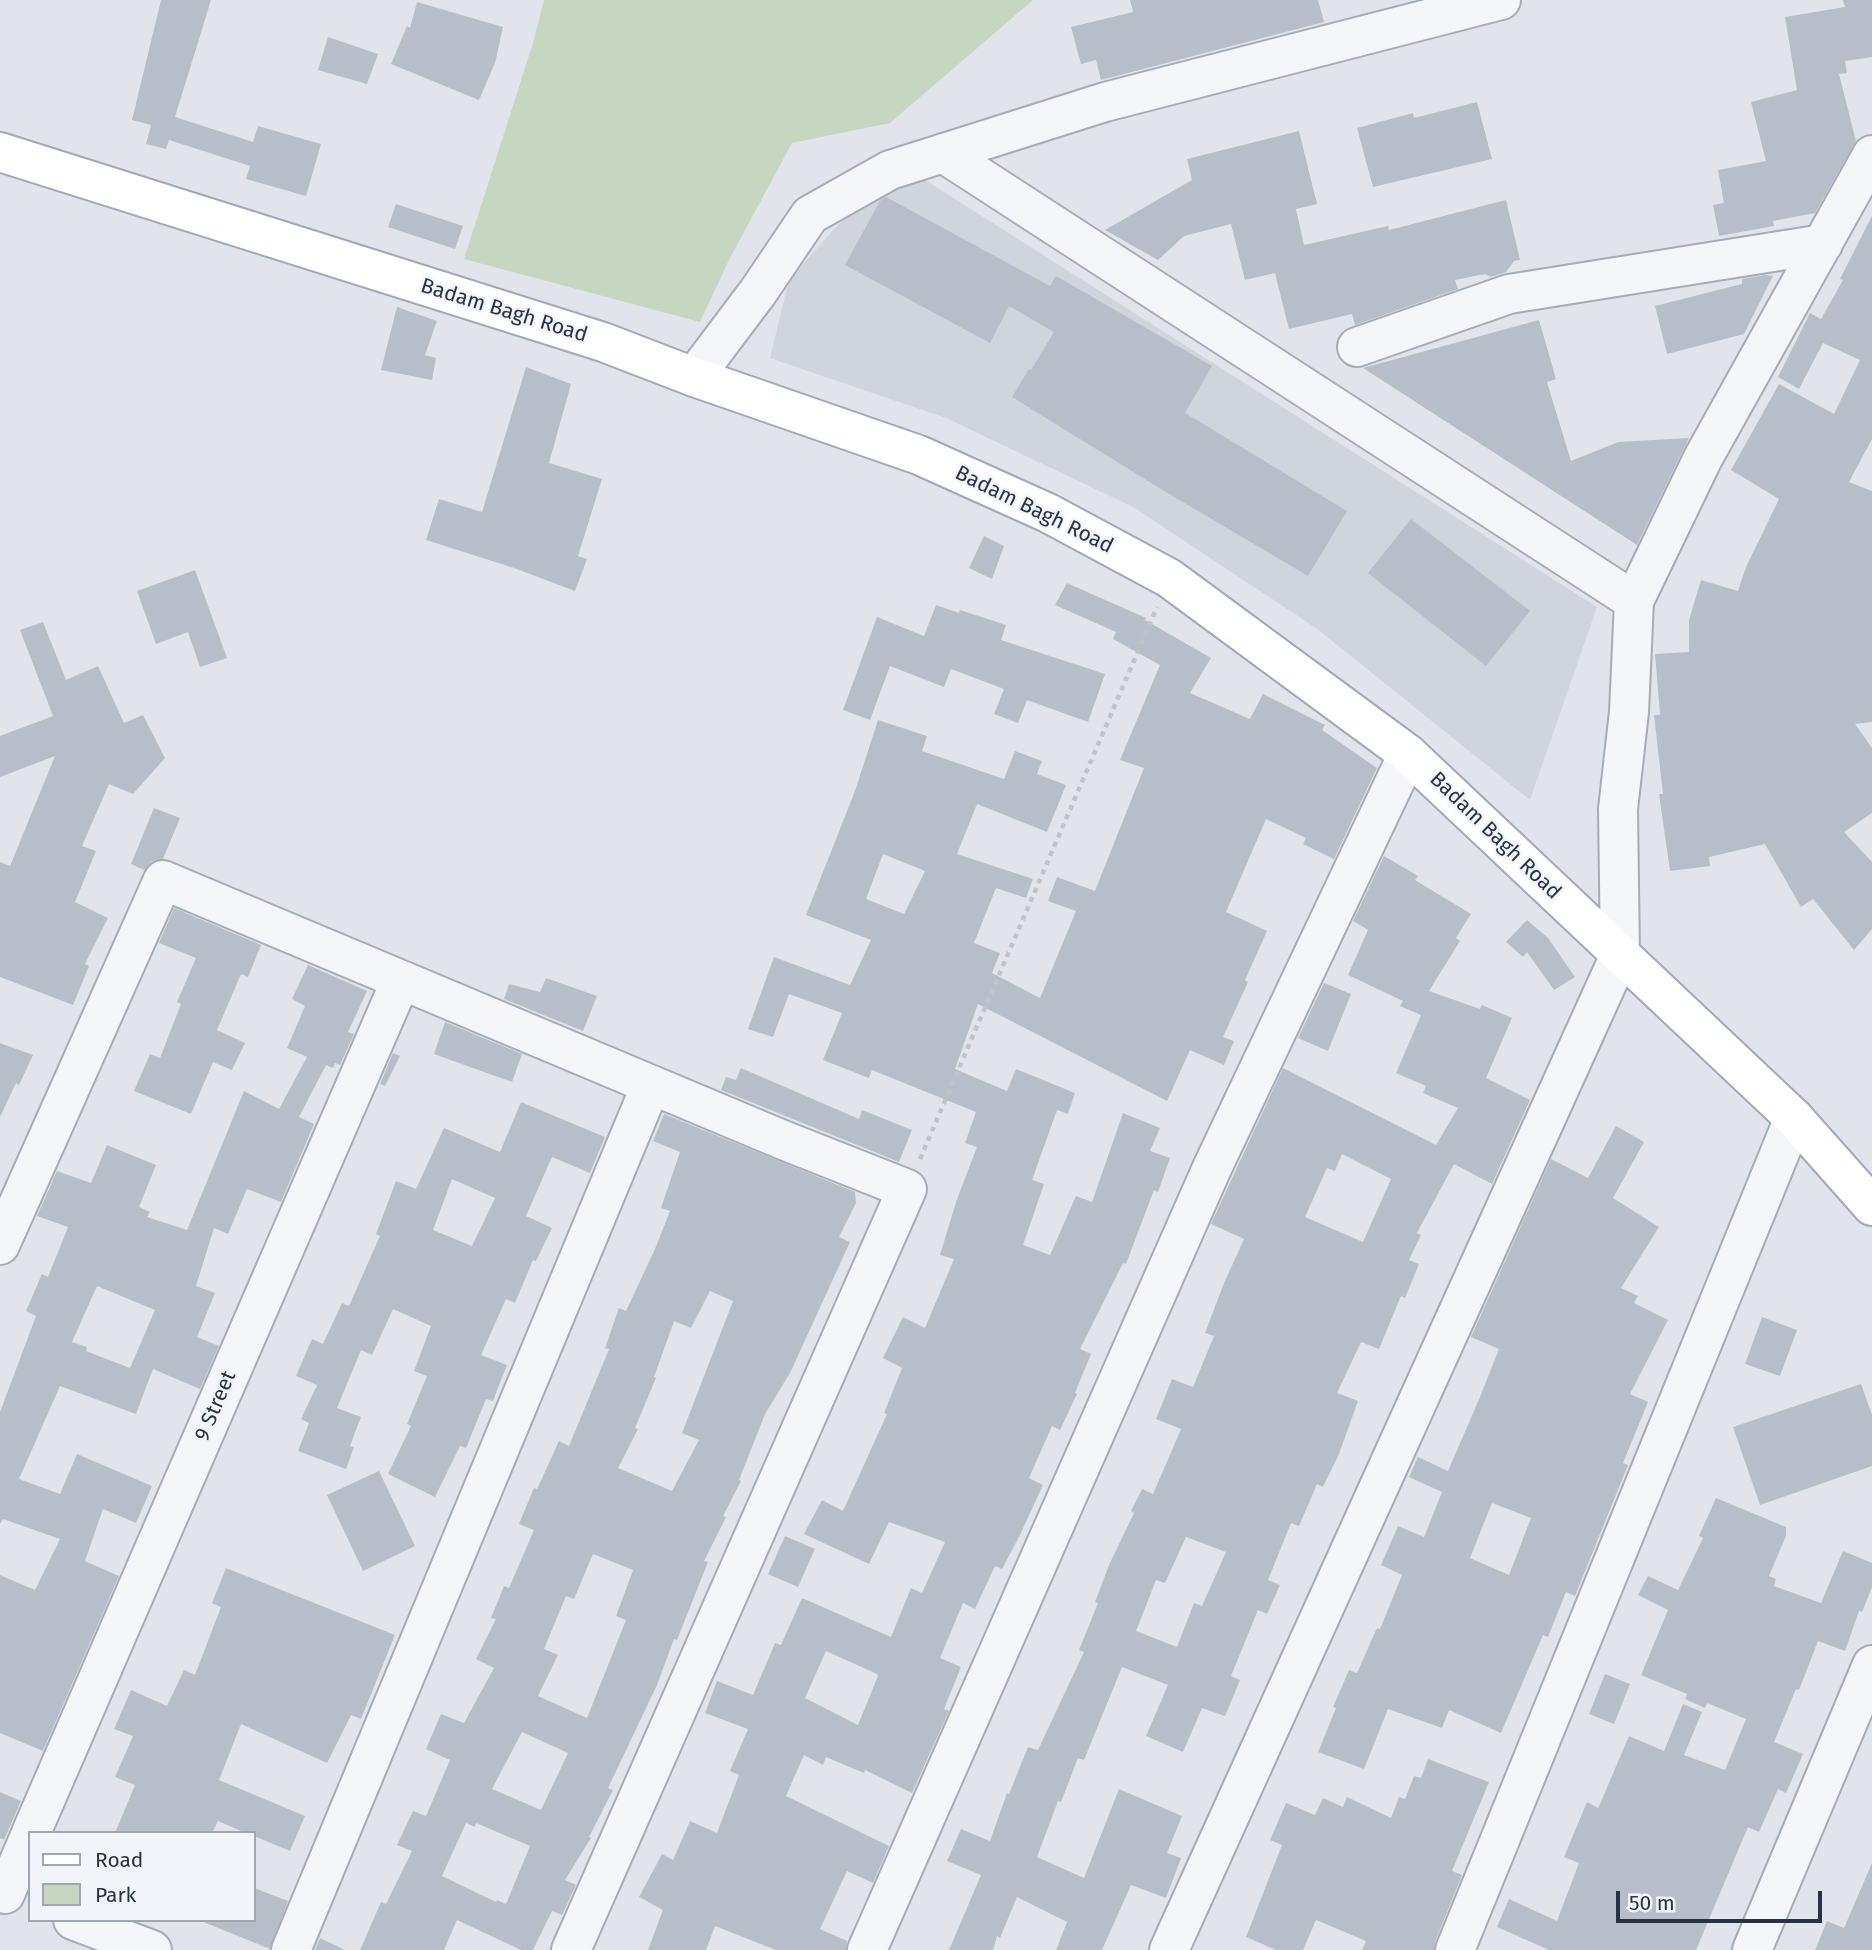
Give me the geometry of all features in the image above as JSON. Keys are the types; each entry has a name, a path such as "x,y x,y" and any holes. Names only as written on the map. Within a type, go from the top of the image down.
{"main road":[{"name":"Badam Bagh Road","path":"0,152 603,342 694,377 919,455 1048,513 1170,578 1408,754 1794,1118 1872,1206"}],"street":[{"path":"694,377 758,292 810,215 890,170 1105,102 1487,2"},
{"path":"943,153 1633,601"},
{"path":"1169,1950 1620,956 1618,809 1629,712 1633,601 1703,457 1872,155"},
{"path":"1357,347 1508,294 1823,244"},
{"path":"867,1950 1212,1168 1408,754"},
{"path":"0,1244 163,880 651,1085 907,1189 570,1950"},
{"name":"9 Street","path":"33,1831 401,980"},
{"path":"291,1950 651,1085"},
{"path":"1455,1950 1794,1118"},
{"path":"1752,1950 1872,1665"},
{"name":"9 Street","path":"11,1897 28,1844"},
{"path":"78,1922 152,1950"}],"path":[{"path":"907,1189 1170,578"}],"shaded area":[{"path":"911,171 1597,607 1530,800 1316,628 1133,507 946,418 770,358 789,280 838,225 876,192"}],"green space":[{"path":"544,0 1033,0 890,123 792,143 730,258 700,322 464,259 533,43"}],"building":[{"path":"161,0 211,0 175,117 253,142 258,126 321,144 306,196 246,179 250,166 169,140 166,149 146,144 151,125 132,120"},
{"path":"1130,0 1318,0 1324,22 1101,80 1096,60 1081,64 1071,27 1133,12"},
{"path":"1843,0 1872,0 1872,57 1845,61 1847,73 1839,74 1856,141 1815,213 1773,221 1774,226 1719,236 1713,205 1724,203 1718,170 1766,161 1751,102 1797,90 1785,17 1845,7"},
{"path":"417,2 503,27 495,63 479,100 391,64 407,26 410,28"},
{"path":"328,37 378,54 367,84 318,70"},
{"path":"1477,102 1492,159 1373,187 1357,128 1413,113 1414,118"},
{"path":"1299,131 1317,204 1296,209 1304,245 1388,226 1389,230 1506,200 1520,260 1514,261 1506,272 1491,277 1485,274 1455,280 1458,289 1355,325 1352,314 1289,329 1275,273 1245,280 1231,224 1184,236 1158,260 1105,230 1192,180 1187,159"},
{"path":"886,197 1050,286 1056,276 1212,366 1185,413 1347,511 1308,576 1012,397 1054,332 1009,306 990,343 845,265 880,201"},
{"path":"396,204 463,226 455,249 388,227"},
{"path":"1872,216 1872,439 1849,482 1872,491 1872,722 1855,724 1872,748 1872,813 1844,832 1872,862 1872,929 1854,950 1813,899 1801,907 1765,844 1709,857 1710,866 1670,871 1659,794 1663,794 1654,715 1660,715 1655,654 1689,652 1689,620 1701,580 1738,591 1746,567 1779,499 1731,470 1779,384 1834,414 1860,360 1823,343 1799,389 1778,377 1810,313 1821,319 1843,280 1840,279"},
{"path":"1773,276 1744,334 1667,354 1655,306 1742,284 1742,279"},
{"path":"397,307 437,321 425,355 436,358 432,380 381,370"},
{"path":"1539,320 1556,379 1547,382 1571,461 1618,442 1689,438 1637,545 1363,368"},
{"path":"526,367 571,384 549,463 602,479 578,556 587,559 575,591 426,540 439,499 482,512"},
{"path":"1411,519 1530,611 1486,666 1368,573"},
{"path":"984,536 1004,546 992,579 969,568"},
{"path":"195,570 227,658 200,667 188,632 156,644 137,591"},
{"path":"1067,583 1146,618 1145,620 1211,658 1190,693 1250,719 1263,694 1325,725 1322,730 1377,768 1334,859 1303,844 1306,838 1266,819 1226,912 1267,931 1223,1037 1234,1041 1224,1065 1190,1050 1167,1101 978,1004 955,1069 1007,1091 1016,1069 1075,1093 1068,1114 1057,1110 1032,1180 1044,1184 1023,1245 1050,1255 1076,1196 1092,1202 1123,1113 1160,1128 1150,1151 1170,1158 1158,1192 1154,1190 1126,1264 1123,1263 1080,1349 1091,1354 1075,1393 1077,1394 1060,1430 1052,1426 1029,1478 1043,1485 1002,1569 995,1566 975,1609 963,1603 940,1658 961,1667 944,1709 949,1711 912,1793 865,1770 864,1773 826,1757 823,1765 804,1755 786,1796 889,1846 873,1883 847,1871 820,1929 847,1941 846,1950 776,1950 715,1926 706,1950 648,1950 663,1910 639,1897 662,1854 673,1860 690,1821 717,1833 739,1775 730,1771 748,1729 705,1713 717,1681 753,1695 775,1643 781,1645 802,1598 891,1637 911,1588 922,1593 945,1542 889,1522 869,1564 804,1534 822,1500 843,1511 887,1414 884,1413 902,1368 883,1358 903,1317 925,1328 954,1259 940,1255 977,1147 965,1143 976,1112 872,1070 869,1078 823,1060 842,1013 789,994 773,1037 748,1029 774,957 850,985 871,940 806,915 855,791 878,720 927,736 922,751 1004,779 1015,751 1042,761 1037,774 1066,785 1047,832 977,804 957,854 1033,879 1026,898 996,888 974,943 1000,953 992,973 1040,998 1076,911 1048,901 1057,877 1095,891 1144,768 1120,760 1160,665 1113,639 1116,632 1055,605","holes":["883,854 925,871 904,914 866,899","826,1651 878,1676 858,1725 805,1698"]},
{"path":"936,605 1006,625 1001,640 1105,674 1088,722 1027,700 1018,723 994,714 1004,689 951,669 944,687 890,666 870,720 843,710 877,617 924,636"},
{"path":"43,622 66,680 98,666 124,723 143,715 165,758 133,794 109,784 82,846 96,851 75,902 108,918 85,964 89,966 73,1005 0,977 0,862 10,866 55,756 0,777 0,736 53,716 20,630"},
{"path":"154,808 180,818 163,859 151,862 144,870 131,864"},
{"path":"1384,856 1418,876 1415,880 1471,914 1456,938 1460,941 1429,991 1480,1009 1482,1005 1512,1018 1486,1078 1530,1100 1492,1184 1454,1164 1417,1233 1421,1235 1409,1260 1419,1264 1405,1298 1401,1296 1379,1349 1361,1342 1337,1393 1358,1401 1339,1454 1323,1487 1317,1484 1299,1526 1291,1523 1268,1580 1280,1585 1267,1614 1258,1610 1231,1676 1240,1680 1225,1716 1202,1708 1183,1752 1146,1736 1168,1685 1122,1667 1084,1760 1078,1758 1061,1802 1058,1801 1037,1857 1084,1878 1119,1789 1182,1816 1167,1853 1181,1858 1166,1898 1131,1885 1102,1950 1056,1950 1067,1922 1017,1897 1000,1938 997,1936 993,1950 949,1950 981,1875 947,1861 961,1829 990,1841 1007,1793 1009,1794 1028,1747 1038,1750 1084,1652 1079,1650 1098,1603 1095,1602 1134,1513 1131,1511 1142,1489 1153,1494 1181,1429 1156,1419 1172,1379 1193,1387 1214,1336 1205,1333 1244,1239 1211,1224 1283,1068 1436,1145 1458,1108 1423,1093 1426,1086 1396,1073 1421,1015 1400,1006 1403,1001 1348,975 1368,930 1353,921","holes":["1342,1154 1391,1179 1363,1242 1305,1217 1327,1168 1335,1171","1186,1537 1226,1552 1202,1606 1194,1603 1177,1647 1136,1631 1156,1580 1165,1583"]},
{"path":"174,908 261,945 248,977 241,974 217,1030 245,1043 232,1070 213,1062 191,1114 134,1091 150,1054 160,1058 181,1004 177,1002 196,958 159,943"},
{"path":"1527,920 1548,938 1575,977 1554,990 1527,952 1523,957 1506,942"},
{"path":"308,965 367,991 348,1032 354,1034 340,1065 335,1063 333,1068 326,1065 299,1117 314,1124 281,1202 247,1189 228,1234 214,1228 196,1286 215,1293 197,1337 219,1346 200,1389 153,1369 136,1414 60,1386 19,1479 60,1494 77,1454 152,1486 136,1523 103,1509 85,1561 119,1576 43,1751 0,1733 0,1575 35,1590 60,1539 3,1519 0,1524 0,1412 36,1316 26,1311 42,1274 48,1277 68,1227 37,1216 57,1171 91,1183 107,1145 156,1165 139,1207 150,1212 147,1217 187,1230 244,1091 279,1109 307,1057 287,1048 305,1006 292,999","holes":["97,1286 155,1310 130,1368 86,1351 87,1347 72,1342"]},
{"path":"546,978 597,996 583,1031 504,999 509,984 540,992"},
{"path":"1324,983 1351,994 1328,1051 1298,1038"},
{"path":"445,1022 522,1054 512,1082 434,1054"},
{"path":"0,1043 33,1055 0,1117"},
{"path":"393,1053 400,1056 385,1086 380,1084"},
{"path":"741,1068 859,1119 862,1110 912,1130 899,1162 721,1090 726,1077 736,1080"},
{"path":"521,1102 605,1137 590,1173 552,1157 526,1216 552,1228 536,1261 533,1260 515,1303 506,1299 481,1355 507,1365 493,1401 486,1399 466,1448 460,1446 435,1497 388,1474 411,1426 407,1424 427,1376 414,1371 431,1326 393,1309 372,1355 361,1350 337,1408 361,1417 350,1446 354,1447 346,1469 298,1451 309,1423 301,1419 317,1385 296,1376 312,1339 323,1344 342,1303 349,1306 380,1236 376,1234 396,1181 416,1189 444,1128 500,1152","holes":["452,1179 495,1198 472,1246 433,1230"]},
{"path":"664,1114 855,1192 856,1203 839,1237 850,1242 790,1373 765,1414 739,1480 741,1481 704,1561 708,1562 677,1640 674,1639 657,1685 608,1788 613,1790 589,1837 591,1838 565,1880 576,1885 562,1915 552,1911 533,1950 521,1950 457,1920 444,1950 360,1950 381,1902 386,1904 412,1851 397,1845 413,1811 426,1816 450,1760 426,1749 441,1714 464,1723 494,1668 476,1659 496,1619 491,1618 504,1586 509,1588 534,1530 519,1524 534,1488 537,1489 559,1441 569,1446 609,1349 605,1348 619,1308 626,1311 670,1211 661,1208 680,1152 653,1141","holes":["710,1291 733,1301 682,1433 699,1440 672,1491 618,1468 638,1429 635,1428 656,1378 654,1377 674,1321 691,1328","593,1554 633,1570 616,1616 626,1620 587,1718 538,1696 558,1655 544,1649 566,1596 574,1599","522,1732 568,1753 541,1810 492,1789","466,1823 475,1827 476,1823 530,1846 506,1904 497,1900 496,1902 442,1876"]},
{"path":"1616,1126 1644,1142 1613,1198 1659,1227 1621,1288 1638,1296 1634,1303 1668,1320 1630,1394 1648,1402 1623,1463 1628,1465 1575,1596 1566,1592 1548,1637 1543,1635 1501,1733 1449,1710 1442,1728 1388,1709 1364,1769 1318,1752 1349,1670 1357,1673 1377,1628 1380,1629 1402,1575 1381,1565 1398,1526 1424,1537 1442,1492 1409,1477 1418,1457 1448,1471 1499,1349 1471,1337 1551,1159 1588,1178","holes":["1492,1503 1531,1518 1509,1575 1470,1558"]},
{"path":"1762,1317 1797,1330 1780,1376 1745,1364"},
{"path":"1861,1384 1872,1415 1872,1466 1760,1505 1733,1427"},
{"path":"379,1471 415,1546 363,1571 327,1495"},
{"path":"1716,1498 1786,1527 1786,1536 1769,1576 1776,1579 1774,1586 1821,1603 1843,1551 1872,1563 1872,1587 1862,1612 1859,1611 1845,1651 1818,1641 1799,1690 1796,1689 1774,1742 1803,1754 1786,1793 1778,1789 1759,1832 1748,1827 1696,1950 1549,1950 1497,1927 1509,1899 1557,1921 1579,1863 1564,1857 1587,1802 1598,1808 1629,1736 1664,1751 1683,1704 1702,1712 1684,1755 1725,1770 1746,1719 1707,1703 1705,1708 1685,1699 1687,1694 1641,1675 1668,1610 1638,1595 1648,1576 1678,1590 1703,1538 1699,1536"},
{"path":"785,1536 815,1549 798,1587 768,1574"},
{"path":"226,1568 395,1635 361,1719 351,1715 327,1763 241,1724 219,1780 305,1816 290,1851 256,1837 256,1831 241,1831 218,1821 213,1831 116,1831 135,1785 115,1777 133,1736 114,1729 131,1690 167,1706 184,1670 195,1675 221,1607 212,1603"},
{"path":"1605,1674 1630,1684 1614,1724 1589,1714"},
{"path":"1428,1759 1489,1782 1452,1871 1462,1875 1434,1950 1362,1950 1366,1941 1316,1920 1303,1950 1276,1950 1246,1937 1282,1845 1270,1840 1286,1803 1315,1815 1323,1798 1343,1807 1347,1797 1391,1818 1399,1797 1405,1799 1414,1776 1421,1778"},
{"path":"0,1792 21,1801 4,1840 0,1838"},
{"path":"1872,1863 1872,1950 1815,1950 1827,1921 1844,1928"},
{"path":"256,1889 288,1901 270,1949 203,1922 256,1922"},
{"path":"320,1938 345,1950 315,1950"}]}
